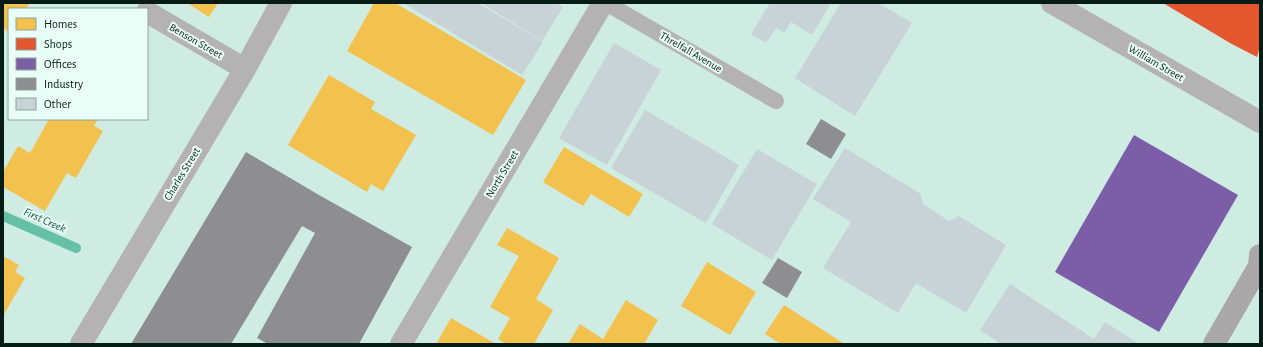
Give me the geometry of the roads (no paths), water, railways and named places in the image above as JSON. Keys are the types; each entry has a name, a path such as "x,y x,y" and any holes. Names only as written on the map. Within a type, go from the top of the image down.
{"main road":[{"path":"1214,344 1260,262"}],"street":[{"name":"Charles Street","path":"81,344 245,69 281,3"},
{"name":"North Street","path":"401,344 605,3"},
{"name":"William Street","path":"1052,3 1260,122"},
{"name":"Benson Street","path":"148,13 245,69"}],"lane":[{"name":"Threlfall Avenue","path":"605,3 776,101"}],"waterway":[{"name":"First Creek","path":"3,216 76,248"}]}
